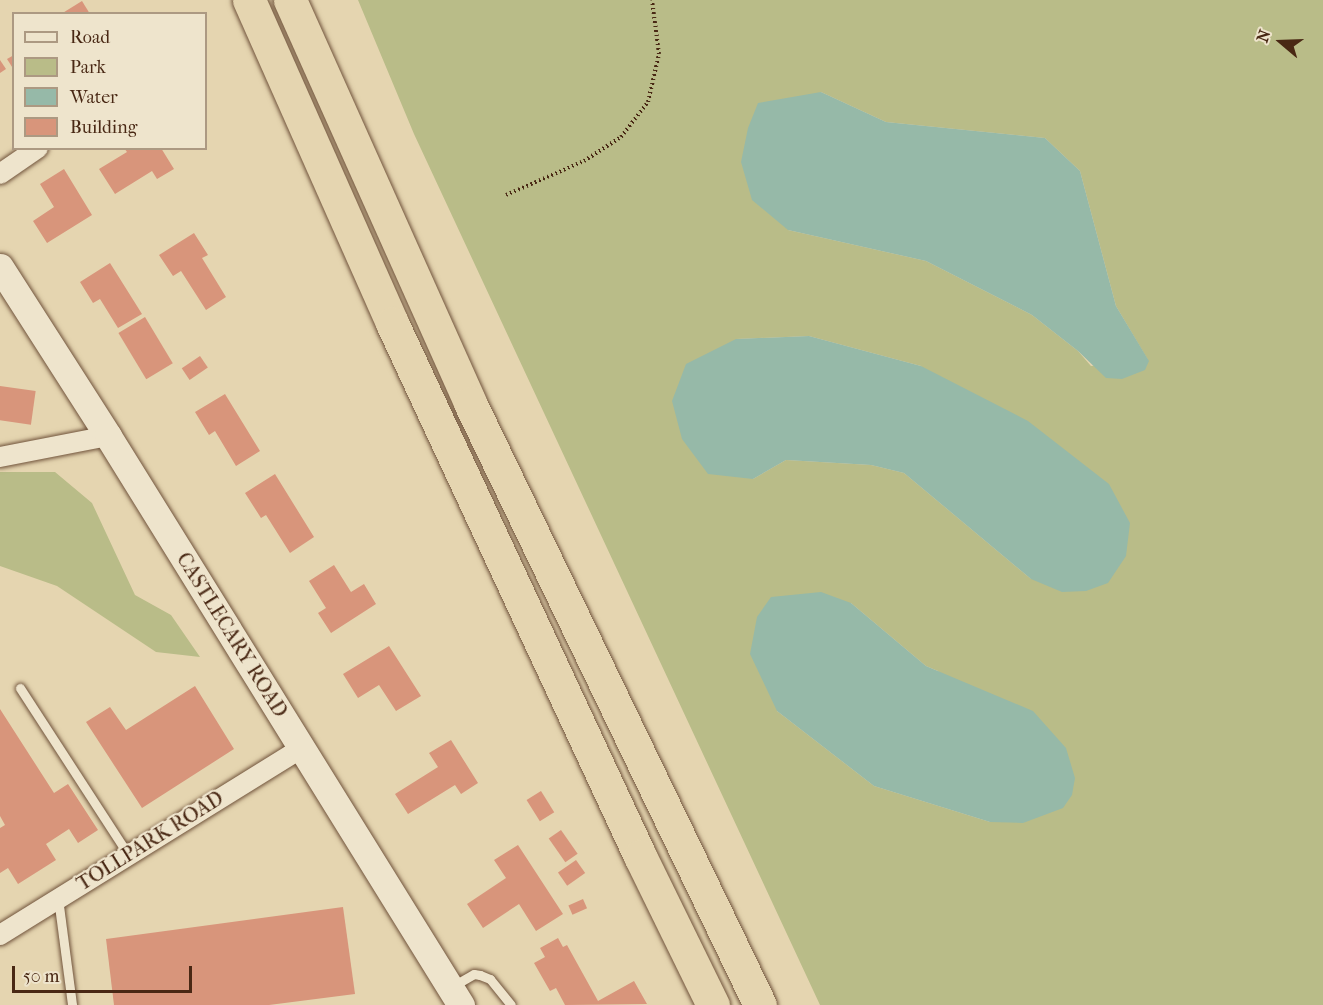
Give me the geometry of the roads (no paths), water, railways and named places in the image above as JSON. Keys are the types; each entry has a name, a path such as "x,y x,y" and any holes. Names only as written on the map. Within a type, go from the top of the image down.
{"highway":[{"path":"249,0 392,323 635,845 713,1005"},
{"path":"290,0 470,403 760,1005"}],"main road":[{"name":"CASTLECARY ROAD","path":"0,267 108,436 456,996"}],"street":[{"path":"0,174 35,150"},
{"path":"0,457 108,436"},
{"name":"TOLLPARK ROAD","path":"0,935 302,748"}],"lane":[{"path":"20,688 128,854"},
{"path":"58,898 72,1005"},
{"path":"456,996 474,974 490,979 511,1005"}],"water":[{"path":"821,92 886,122 1045,138 1080,171 1116,306 1149,361 1145,370 1122,379 1106,378 1078,351 1032,315 926,261 788,230 752,200 741,162 748,128 758,103"},
{"path":"809,336 921,366 1028,421 1109,484 1130,523 1126,556 1108,583 1086,591 1062,592 1031,579 904,473 871,465 786,460 753,479 708,474 682,439 672,401 686,364 736,339"},
{"path":"821,592 851,603 926,666 1033,711 1066,748 1075,778 1072,795 1063,808 1023,823 990,822 874,786 777,711 750,654 757,617 771,597"}]}
